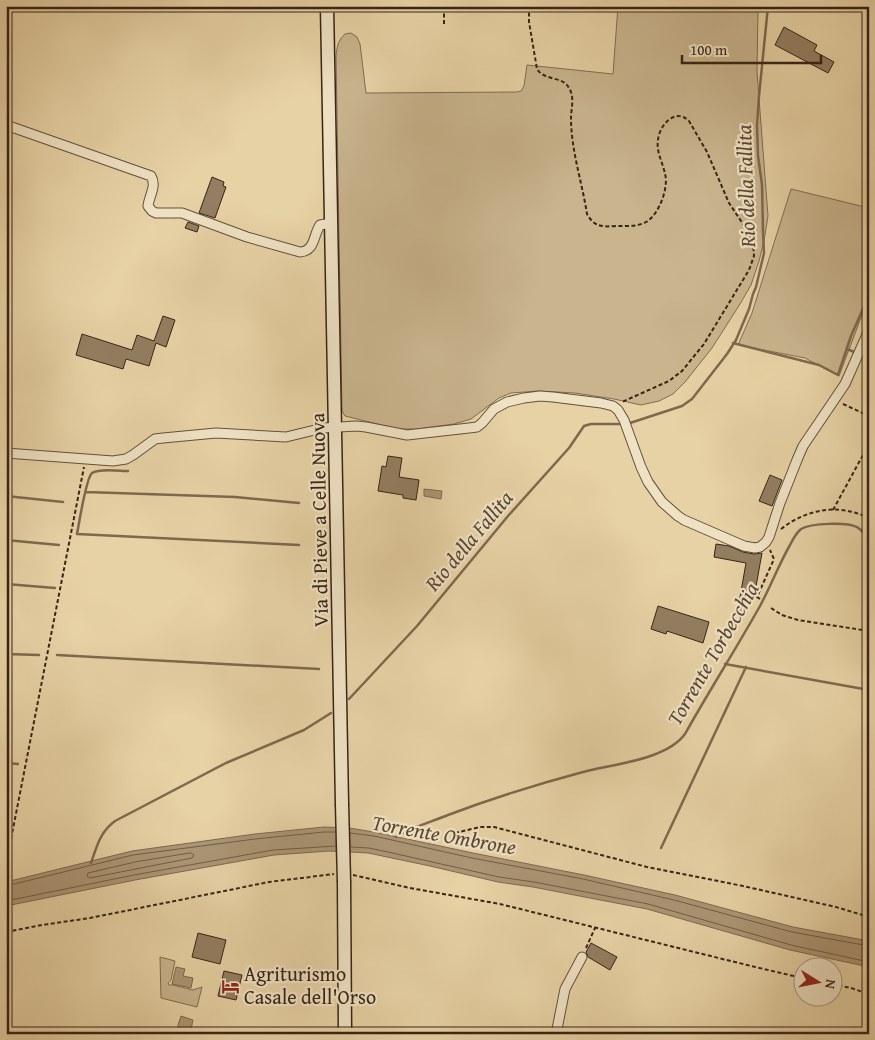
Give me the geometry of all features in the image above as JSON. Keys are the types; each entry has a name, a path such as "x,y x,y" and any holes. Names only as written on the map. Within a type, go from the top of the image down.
{"main road":[{"name":"Via di Pieve a Celle Nuova","path":"327,6 342,804 345,876 345,1034"}],"street":[{"path":"6,125 151,176 154,184 148,206 156,213 182,213 241,235 300,252 306,251 311,247 320,226 332,223"},
{"path":"6,454 112,461 133,456 155,439 162,438 216,433 286,437 323,428 336,427 366,427 407,434 477,426 482,423 494,408 515,399 540,396 601,403 613,406 618,410 624,420 648,482 657,496 669,508 684,520 739,545 755,548 760,547 769,537 796,460 845,384 869,330"},
{"path":"556,1034 565,989 582,957"}],"path":[{"path":"444,6 444,24"},
{"path":"529,6 529,22 537,69 542,75 566,84 572,94 571,124 575,155 587,214 592,222 596,225 613,227 635,225 652,218 661,201 667,182 657,146 658,138 661,129 667,121 676,116 681,116 689,121 707,152 729,203 753,242 754,256 749,270 704,344 692,360 669,381 613,406"},
{"path":"834,400 869,416"},
{"path":"833,510 869,444"},
{"path":"11,839 85,460"},
{"path":"779,530 792,520 824,510 858,513 869,518"},
{"path":"760,599 757,597 774,559 766,542"},
{"path":"771,608 782,615 798,620 869,631"},
{"path":"456,833 480,827 494,827 623,861 743,886 869,917"},
{"path":"6,932 90,918 269,882 345,876 500,904 792,976"},
{"path":"582,957 596,928"},
{"path":"842,986 869,994"}],"shaded area":[{"path":"618,6 758,6 757,72 768,216 764,241 751,285 712,348 673,394 659,401 641,405 575,393 539,391 511,393 499,398 471,419 454,424 417,429 398,429 345,416 342,411 336,56 337,47 341,39 345,34 351,33 357,37 360,44 366,93 517,92 521,91 524,86 527,65 613,74"},
{"path":"791,189 869,208 869,300 839,376 805,358 738,345 752,313"},
{"path":"160,957 175,961 169,985 193,990 202,987 197,1007 161,998"}],"water":[{"path":"424,489 442,491 441,499 424,496"},
{"path":"324,827 349,828 584,875 675,895 793,927 869,941 869,967 842,961 842,958 827,958 790,950 647,909 498,882 368,853 329,851 274,855 6,906 6,882 132,851 255,834"},
{"path":"176,967 185,969 183,976 193,978 191,988 172,984"},
{"path":"181,1016 193,1020 190,1034 178,1034"}],"building":[{"path":"784,27 817,45 814,51 834,62 828,73 775,45"},
{"path":"212,177 224,182 223,186 226,187 215,218 199,213"},
{"path":"188,222 199,226 197,232 185,228"},
{"path":"163,316 175,320 166,347 156,343 149,366 126,359 123,369 76,355 82,334 132,350 137,335 154,341"},
{"path":"388,456 402,458 399,477 419,480 416,500 403,498 403,495 378,491 382,466 386,467"},
{"path":"770,475 782,480 772,506 759,501"},
{"path":"716,544 729,546 743,552 762,553 755,592 744,616 737,614 746,563 714,557"},
{"path":"658,606 709,622 703,643 667,631 666,634 651,629"},
{"path":"198,933 226,940 220,964 192,957"},
{"path":"591,943 617,957 610,970 588,957 586,952"},
{"name":"Agriturismo Casale dell'Orso","path":"224,971 242,975 236,1000 218,996"}],"waterway":[{"name":"Rio della Fallita","path":"630,423 682,406 692,399 736,340 749,309 764,253 762,185 758,156 757,126 768,6"},
{"path":"733,343 819,365 838,375 851,336 869,297"},
{"path":"847,349 869,358"},
{"name":"Rio della Fallita","path":"349,699 417,626 508,516 569,448 584,426 591,424 620,424"},
{"path":"128,471 104,470 92,473 85,492 77,534 299,545"},
{"path":"86,492 235,497 299,503"},
{"path":"6,496 63,502"},
{"name":"Torrente Torbecchia","path":"396,837 408,830 532,786 638,760 665,750 685,734 751,622 786,552 799,531 813,525 845,524 857,527 869,537"},
{"path":"6,540 59,545"},
{"path":"6,584 55,588"},
{"path":"6,654 39,655"},
{"path":"57,655 319,669"},
{"path":"725,664 869,690"},
{"path":"864,689 869,665"},
{"path":"661,848 746,667"},
{"name":"Rio della Fallita","path":"91,863 102,835 115,821 226,763 304,730 331,713"},
{"path":"6,763 18,764"}],"place":[{"name":"Agriturismo Casale dell'Orso","path":"230,986"}],"water label":[{"name":"Torrente Ombrone","path":"444,835"}]}
